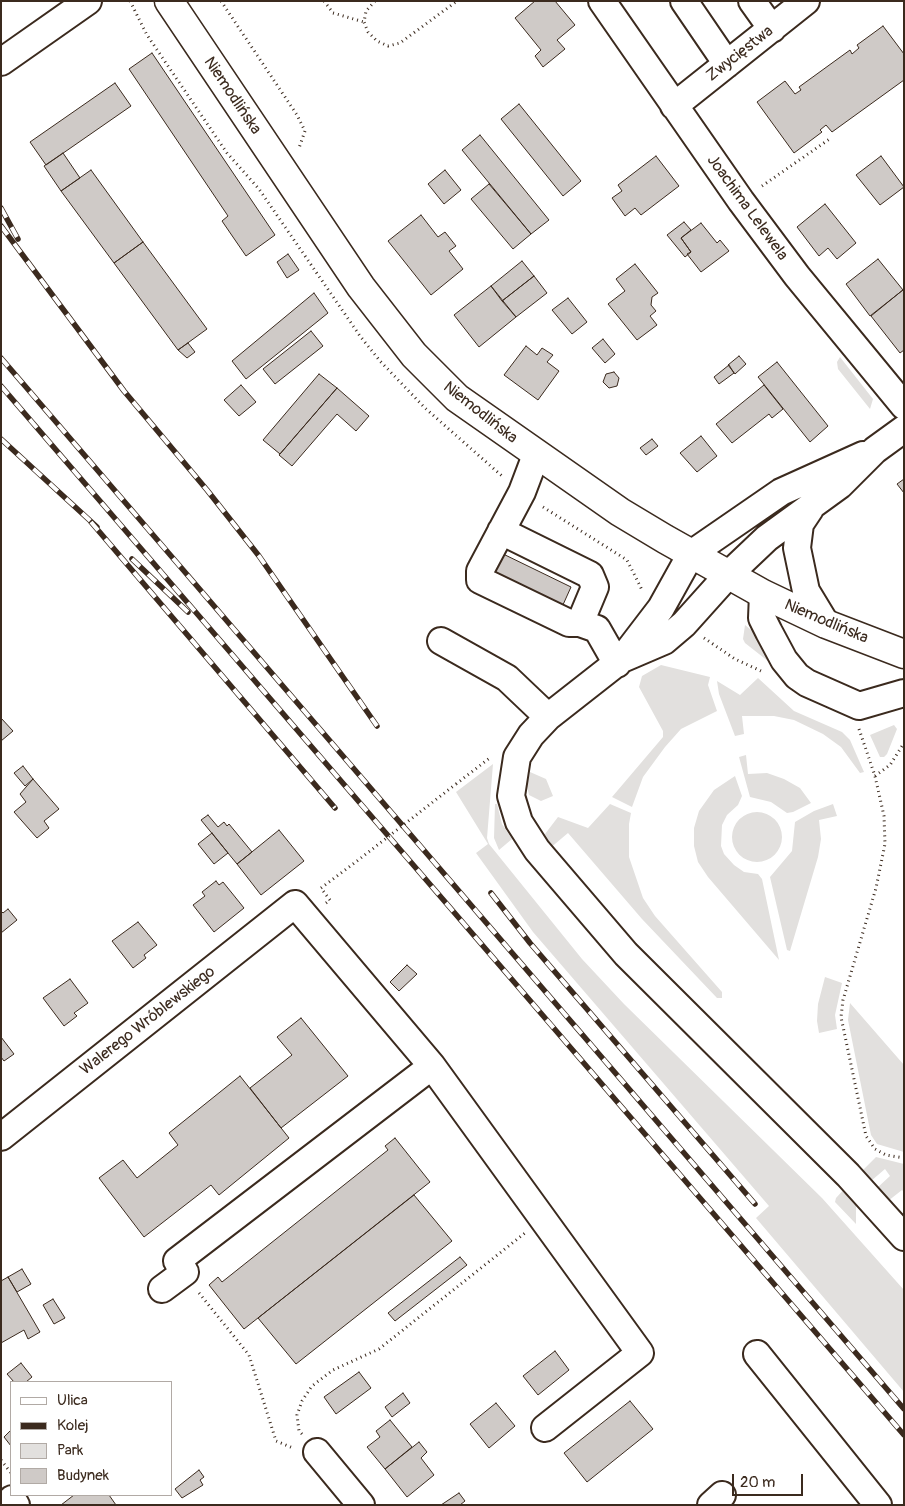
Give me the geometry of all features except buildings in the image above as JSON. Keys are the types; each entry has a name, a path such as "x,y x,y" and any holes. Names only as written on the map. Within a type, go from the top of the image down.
{"main road":[{"name":"Niemodlińska","path":"169,1 263,143 390,326 414,355 457,398 620,512 691,554 763,594 826,624 904,654"}],"street":[{"path":"1,62 88,1"},
{"name":"Joachima Lelewela","path":"602,1 741,201 798,276 904,406"},
{"path":"684,1 727,64"},
{"path":"752,1 772,29"},
{"name":"Zwycięstwa","path":"674,106 806,1"},
{"path":"904,429 875,450 840,485 810,509 767,538 728,575 684,624 664,642 620,662 548,716 531,735 516,757 511,796 519,822 537,850 626,954 848,1175 904,1237"},
{"path":"620,662 661,608 691,554 781,492 875,450"},
{"path":"536,455 522,492 480,571 480,580 569,623 580,623 596,630 620,662"},
{"path":"810,509 800,524 797,548 806,591 826,624"},
{"path":"501,532 590,575 595,587 580,623"},
{"path":"763,594 762,618 784,660 806,683 860,706 904,692"},
{"path":"441,641 507,678 548,716"},
{"name":"Walerego Wróblewskiego","path":"1,1137 295,904 432,1066"},
{"path":"162,1289 185,1272 177,1261 432,1066 640,1353 545,1428"},
{"path":"757,1354 878,1505"},
{"path":"307,1451 361,1505"}],"path":[{"path":"221,1 297,115 305,131 299,148"},
{"path":"324,1 333,13 364,22"},
{"path":"376,1 366,11 364,22 368,32 377,41 388,46 400,43 457,1"},
{"path":"741,201 831,138"},
{"path":"859,725 861,740 875,776 884,816 884,853 845,992 841,1017 866,1136 875,1149 882,1153 904,1158"},
{"path":"875,776 890,765 904,743"},
{"path":"324,905 330,900 321,888 496,753"},
{"path":"307,1451 297,1415 302,1401 312,1386 333,1370 378,1348 543,1219"},
{"path":"195,1288 249,1355 276,1441 307,1451"},
{"path":"1,1460 10,1472"}],"green space":[{"path":"840,357 873,399 870,409 838,369 837,362"},
{"path":"745,625 755,633 773,665 745,643 743,639"},
{"path":"661,665 710,677 708,685 717,711 681,729 665,747 643,777 632,807 612,797 663,737 663,731 639,687 642,676"},
{"path":"758,678 794,711 842,732 850,740 864,772 860,773 841,747 823,734 794,720 774,716 742,716 744,734 735,736 719,694 717,681 740,695"},
{"path":"894,725 897,729 887,754 884,757 880,757 870,735"},
{"path":"746,755 748,774 767,773 784,779 800,788 811,803 787,813 771,802 750,797 739,757"},
{"path":"493,764 487,838 489,844 582,959 624,1004 822,1198 904,1290 904,1392 756,1218 769,1206 533,932 476,853 488,844 456,792"},
{"path":"530,772 546,779 553,796 541,801 529,795 527,786"},
{"path":"735,776 742,796 738,805 727,815 722,825 721,846 724,854 734,865 744,872 758,874 762,879 779,960 708,877 698,862 694,846 694,828 699,811 714,790"},
{"path":"495,804 497,804 502,824 512,839 499,850 494,838"},
{"path":"610,804 631,813 629,857 643,898 655,916 722,992 722,998 717,998 642,919 568,833 549,849 545,834 558,817 588,828"},
{"path":"833,804 837,816 819,820 821,839 818,857 790,951 787,950 770,877 792,851 795,822 814,811"},
{"path":"752,812 762,812 775,819 782,832 782,842 775,855 762,862 752,862 743,858 736,851 732,842 732,832 736,823 743,816"},
{"path":"825,977 842,983 835,1015 837,1029 819,1033 817,1021 818,1004"},
{"path":"850,1003 904,1065 904,1152 877,1144 871,1135 848,1020"},
{"path":"876,1157 904,1164 904,1192 902,1190 888,1201 877,1188 890,1176 885,1169 871,1181 862,1171"},
{"path":"846,1187 856,1198 856,1224 835,1202 836,1198"}],"railway":[{"path":"1,208 18,239"},
{"path":"1,226 124,391 207,490 259,556 377,726"},
{"path":"1,358 904,1409"},
{"path":"1,386 904,1435"},
{"path":"1,439 97,527"},
{"path":"91,522 335,808"},
{"path":"132,559 188,612"},
{"path":"491,893 530,943 755,1204"}]}
